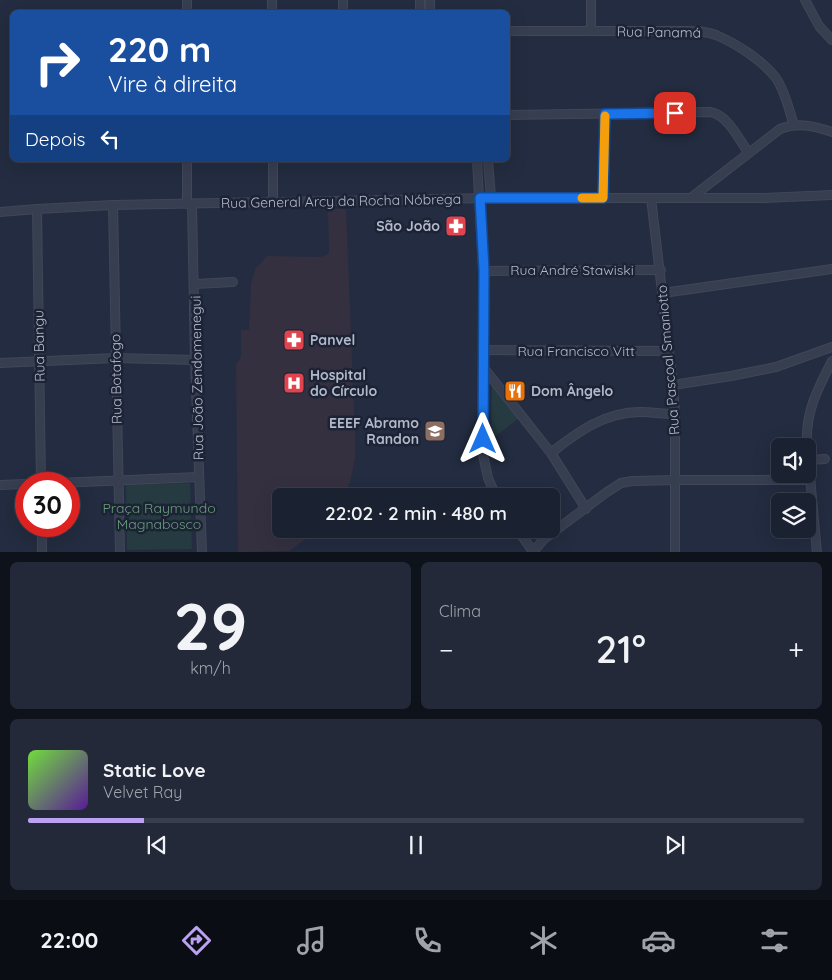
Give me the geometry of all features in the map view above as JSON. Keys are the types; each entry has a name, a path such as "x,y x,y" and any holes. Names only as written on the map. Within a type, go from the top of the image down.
{"street":[{"path":"591,0 591,31"},
{"path":"805,0 819,26 832,40"},
{"name":"Rua Panamá","path":"510,31 702,31 715,35 735,45 760,62 776,78 794,125"},
{"path":"510,115 718,113 724,118 748,152"},
{"path":"603,198 605,114"},
{"path":"692,197 780,129 794,125 806,125 832,132"},
{"name":"Rua João Zendomenegui","path":"187,162 195,284 195,360 202,552"},
{"path":"273,162 273,203"},
{"path":"477,162 484,270 483,455 488,478 492,488"},
{"path":"488,162 491,198"},
{"name":"Rua General Arcy da Rocha Nóbrega","path":"0,212 113,205 480,198 764,198 832,195"},
{"name":"Rua Pascoal Smaniotto","path":"651,198 673,384 675,414 675,552"},
{"name":"Rua Botafogo","path":"113,205 120,552"},
{"name":"Rua Bangu","path":"37,209 41,472"},
{"path":"663,293 832,269"},
{"name":"Rua André Stawiski","path":"484,270 661,270"},
{"path":"195,284 233,282"},
{"path":"673,384 731,376 776,367 832,347"},
{"name":"Rua Francisco Vitt","path":"483,350 670,351"},
{"path":"0,362 116,358 195,360"},
{"path":"807,438 807,419 810,408 832,361"},
{"path":"484,367 550,453 586,509"},
{"path":"550,453 576,433 603,419 638,412 675,414"},
{"path":"816,460 825,459"},
{"path":"80,481 199,477"},
{"path":"523,538 533,552 544,539 621,483 675,480 771,480"},
{"path":"809,483 818,552"},
{"path":"0,485 15,484"},
{"path":"42,537 42,552"}],"shaded area":[{"name":"Hospital do Círculo","path":"328,209 346,209 355,435 355,459 350,482 347,488 272,488 272,538 307,538 289,551 238,552 236,365 241,357 241,330 249,330 251,284 255,269 267,256 321,257 329,252"}],"green space":[{"path":"492,384 518,419 491,440"},
{"name":"Praça Raymundo Magnabosco","path":"190,483 192,549 127,550 126,484"}],"slow traffic":[{"path":"582,198 603,198 605,116"}],"place":[{"name":"São João","path":"456,226"},
{"name":"Panvel","path":"294,340"},
{"name":"Hospital do Círculo","path":"294,383"},
{"name":"Dom Ângelo","path":"515,391"},
{"name":"EEEF Abramo Randon","path":"435,431"}],"route":[{"path":"483,439 484,270 480,198 603,198 605,114 675,113"}]}
